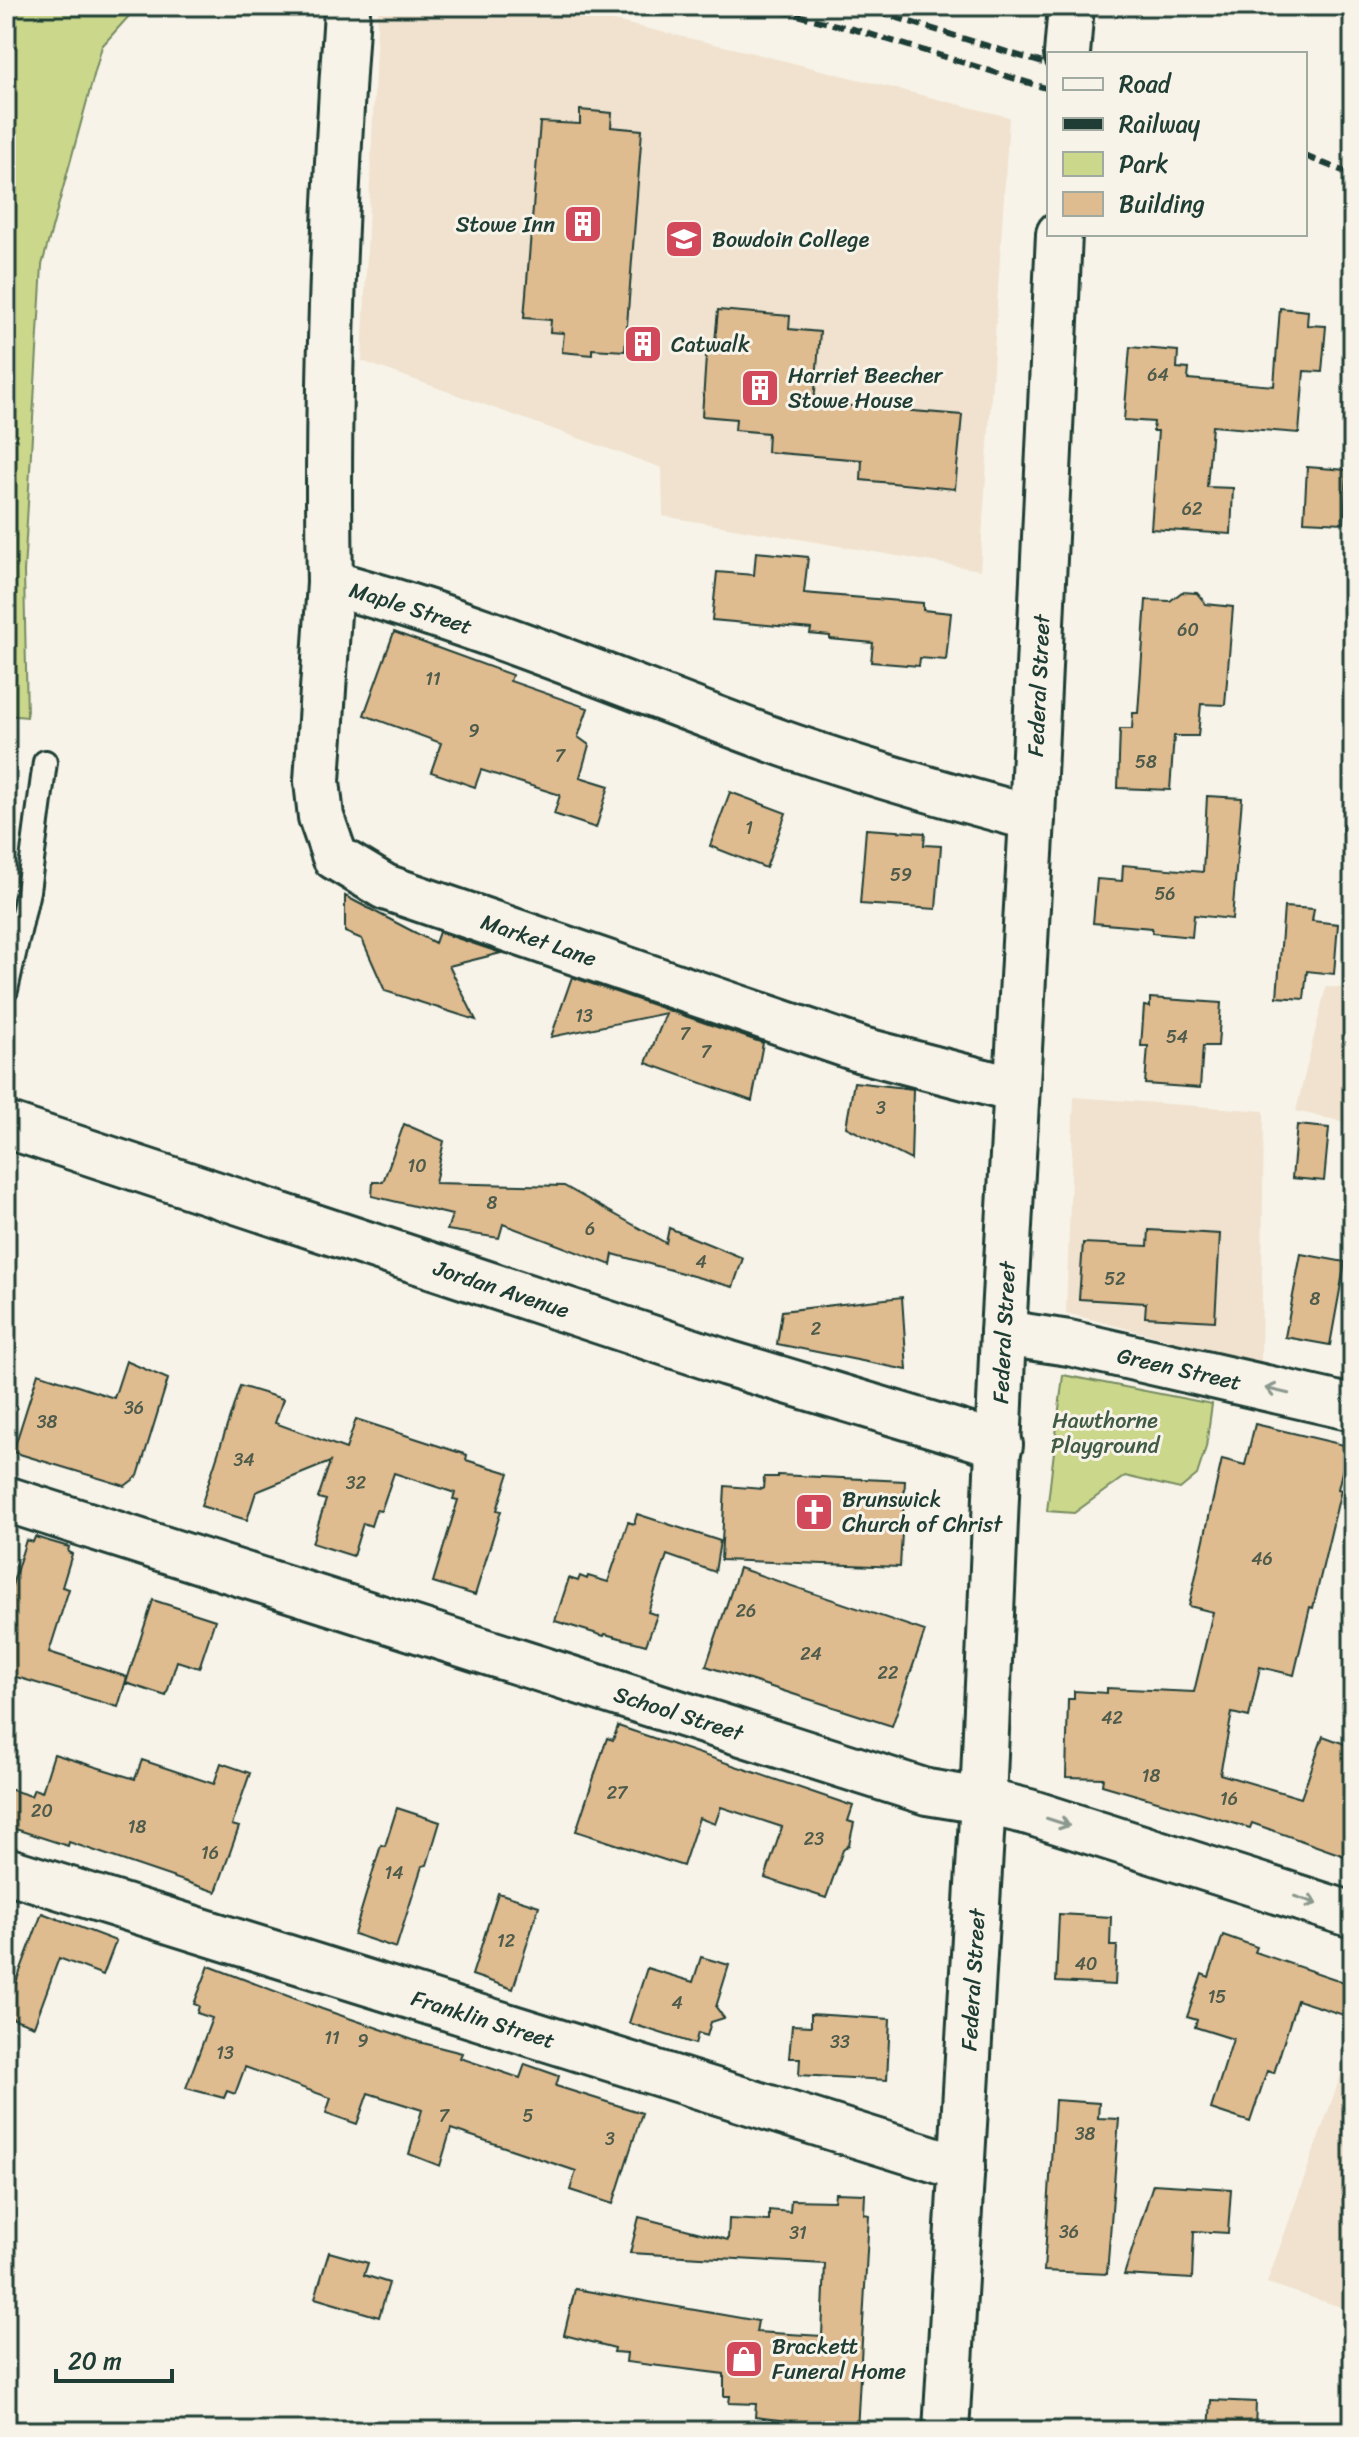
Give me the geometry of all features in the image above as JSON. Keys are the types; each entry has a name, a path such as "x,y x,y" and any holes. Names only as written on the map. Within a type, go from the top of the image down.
{"street":[{"name":"Maple Street","path":"347,12 329,381 330,583 459,622 779,742 930,790 1032,818"},
{"name":"Federal Street","path":"946,2431 983,1801 1003,1333 1032,818 1059,236"},
{"name":"Market Lane","path":"330,583 317,781 321,817 335,857 385,887 430,903 862,1050 1015,1090"},
{"name":"Jordan Avenue","path":"6,1125 712,1358 1000,1445"},
{"name":"Green Street","path":"1003,1333 1069,1343 1353,1408"},
{"name":"School Street","path":"6,1499 927,1792 1029,1812 1353,1915"},
{"name":"Franklin Street","path":"6,1870 962,2168"}],"lane":[{"path":"6,990 28,891 45,762"}],"shaded area":[{"name":"Bowdoin College","path":"378,6 473,6 588,15 1009,117 980,570 663,516 662,468 362,361"},
{"path":"1326,987 1353,988 1353,1124 1296,1111"},
{"path":"1074,1097 1264,1111 1261,1363 1066,1313"},
{"path":"1353,2041 1353,2311 1267,2283"}],"green space":[{"path":"6,6 138,6 102,46 42,265 24,572 27,717 6,715"},
{"name":"Hawthorne Playground","path":"1063,1375 1212,1404 1206,1447 1197,1475 1180,1489 1125,1476 1074,1513 1047,1511"}],"building":[{"name":"Stowe Inn","path":"580,110 612,113 611,127 642,130 625,351 592,349 592,355 562,352 564,333 550,332 551,320 524,318 540,122 580,124"},
{"path":"1280,308 1308,311 1307,325 1326,326 1322,372 1304,371 1299,433 1212,426 1207,487 1233,488 1231,534 1151,529 1158,431 1153,431 1154,422 1124,420 1130,347 1178,351 1177,368 1189,369 1188,379 1274,386"},
{"name":"Harriet Beecher Stowe House","path":"718,310 790,316 789,329 820,332 814,403 962,415 955,489 861,480 862,460 767,452 768,433 735,430 736,419 702,416 707,342 715,342"},
{"path":"1307,467 1347,470 1344,523 1304,521"},
{"path":"756,552 808,557 804,593 923,603 923,610 951,613 946,660 920,658 919,666 871,662 873,643 830,639 830,636 810,634 811,629 712,620 717,572 754,575"},
{"path":"1182,592 1197,593 1206,604 1233,607 1225,705 1201,704 1198,736 1174,736 1170,790 1118,788 1120,729 1132,729 1133,713 1138,713 1146,600 1170,601"},
{"path":"394,632 512,675 510,681 588,708 578,737 589,745 580,777 609,786 596,828 554,814 560,795 481,770 475,787 431,772 441,743 364,715"},
{"path":"730,792 786,813 766,868 710,846"},
{"path":"1207,796 1242,798 1232,919 1194,915 1192,937 1152,933 1152,928 1093,923 1097,879 1122,881 1123,865 1203,872"},
{"path":"866,829 925,833 924,845 941,846 936,909 860,904"},
{"path":"345,896 435,943 439,932 501,953 449,966 476,1020 385,991 362,939 345,932"},
{"path":"1284,907 1314,909 1312,921 1338,924 1334,974 1307,971 1304,999 1277,997"},
{"path":"572,977 763,1043 752,1101 646,1063 666,1013 551,1037"},
{"path":"1150,998 1221,1003 1218,1046 1203,1046 1200,1088 1145,1084 1148,1046 1141,1046 1144,1006 1150,1007"},
{"path":"854,1082 913,1089 911,1160 846,1127"},
{"path":"404,1124 444,1141 435,1183 564,1186 666,1243 669,1228 743,1258 733,1287 613,1254 611,1265 503,1224 499,1238 447,1230 452,1215 372,1196 373,1182 383,1182"},
{"path":"1297,1125 1329,1128 1324,1181 1292,1178"},
{"path":"1149,1230 1220,1234 1215,1321 1145,1317 1146,1303 1079,1299 1083,1243 1148,1246"},
{"path":"1301,1254 1345,1262 1330,1345 1285,1337"},
{"path":"902,1297 907,1370 777,1344 782,1311"},
{"path":"126,1361 168,1379 138,1476 125,1486 13,1452 38,1373 114,1398"},
{"path":"240,1386 283,1399 275,1423 346,1449 356,1419 467,1455 466,1460 509,1473 497,1510 501,1511 475,1595 433,1582 458,1500 453,1499 455,1493 394,1473 381,1511 376,1510 371,1526 363,1523 353,1556 312,1543 326,1500 318,1498 330,1462 256,1492 247,1520 201,1506"},
{"path":"1255,1424 1348,1446 1338,1489 1341,1490 1294,1675 1260,1667 1249,1717 1232,1713 1220,1774 1301,1798 1323,1736 1353,1747 1353,1859 1252,1823 1250,1828 1102,1785 1103,1778 1066,1777 1068,1699 1074,1699 1074,1691 1107,1693 1107,1688 1194,1692 1213,1612 1189,1606 1222,1459 1245,1465"},
{"name":"Brunswick Church of Christ","path":"764,1477 905,1481 900,1567 721,1560 725,1486 763,1489"},
{"path":"637,1514 720,1541 715,1572 667,1555 648,1612 657,1615 646,1645 555,1621 569,1578 578,1581 580,1576 587,1579 588,1576 608,1582 628,1522 634,1524"},
{"path":"35,1537 69,1547 68,1552 72,1554 62,1587 69,1589 49,1652 127,1677 118,1707 6,1674 6,1605 26,1540 33,1542"},
{"path":"739,1568 925,1631 892,1726 706,1666"},
{"path":"153,1600 215,1620 199,1668 177,1661 166,1696 126,1683"},
{"path":"618,1726 853,1806 848,1821 854,1823 849,1845 843,1850 826,1898 765,1878 782,1827 721,1807 715,1824 699,1818 683,1866 576,1831 607,1738 613,1740"},
{"path":"54,1754 135,1779 142,1760 214,1784 221,1763 250,1773 232,1825 239,1827 216,1892 69,1842 68,1846 6,1826 6,1788 31,1796 34,1789 42,1792"},
{"path":"397,1808 440,1822 427,1865 422,1866 396,1948 354,1934 381,1845 385,1846"},
{"path":"498,1893 539,1906 513,1989 472,1975"},
{"path":"42,1913 116,1941 103,1975 59,1958 34,2026 6,2016 6,2009"},
{"path":"1059,1914 1111,1917 1110,1946 1117,1946 1115,1985 1056,1982"},
{"path":"1223,1935 1257,1947 1255,1952 1353,1985 1353,2018 1297,2000 1274,2073 1267,2071 1250,2122 1211,2109 1233,2039 1195,2027 1197,2020 1187,2017 1202,1974 1209,1977"},
{"path":"701,1957 729,1965 716,2007 724,2018 711,2022 707,2036 698,2033 695,2044 629,2023 647,1968 693,1982"},
{"path":"209,1966 322,2009 462,2053 460,2058 520,2078 525,2064 559,2076 556,2086 642,2113 613,2204 570,2190 576,2171 451,2129 440,2166 409,2154 422,2110 368,2093 357,2124 326,2113 331,2098 245,2067 235,2094 227,2091 224,2098 186,2088 212,2018 197,2013 199,2006 194,2004"},
{"path":"811,2014 890,2019 887,2080 799,2075 800,2058 789,2058 792,2025 811,2026"},
{"path":"1055,2100 1099,2103 1098,2118 1119,2119 1107,2274 1044,2271"},
{"path":"1153,2184 1231,2189 1228,2233 1194,2231 1192,2279 1124,2275"},
{"path":"835,2193 865,2194 864,2214 869,2215 857,2431 787,2431 788,2421 755,2417 756,2404 729,2403 730,2396 724,2396 724,2374 626,2362 627,2353 614,2352 615,2348 564,2335 575,2289 758,2321 756,2332 822,2336 825,2264 630,2253 639,2217 728,2240 729,2219 769,2221 769,2210 790,2212 791,2200 834,2201"},
{"path":"329,2252 368,2263 364,2275 389,2283 379,2317 315,2298"},
{"path":"1211,2400 1256,2402 1255,2431 1209,2431"}],"railway":[{"path":"762,6 860,31 1047,88"},
{"path":"859,6 1047,64"},
{"path":"1307,157 1353,175"}],"place":[{"name":"Stowe Inn","path":"583,224"},
{"name":"Bowdoin College","path":"684,239"},
{"name":"Catwalk","path":"643,344"},
{"name":"Harriet Beecher Stowe House","path":"760,388"},
{"name":"Brunswick Church of Christ","path":"814,1512"},
{"name":"Brackett Funeral Home","path":"744,2359"}]}
